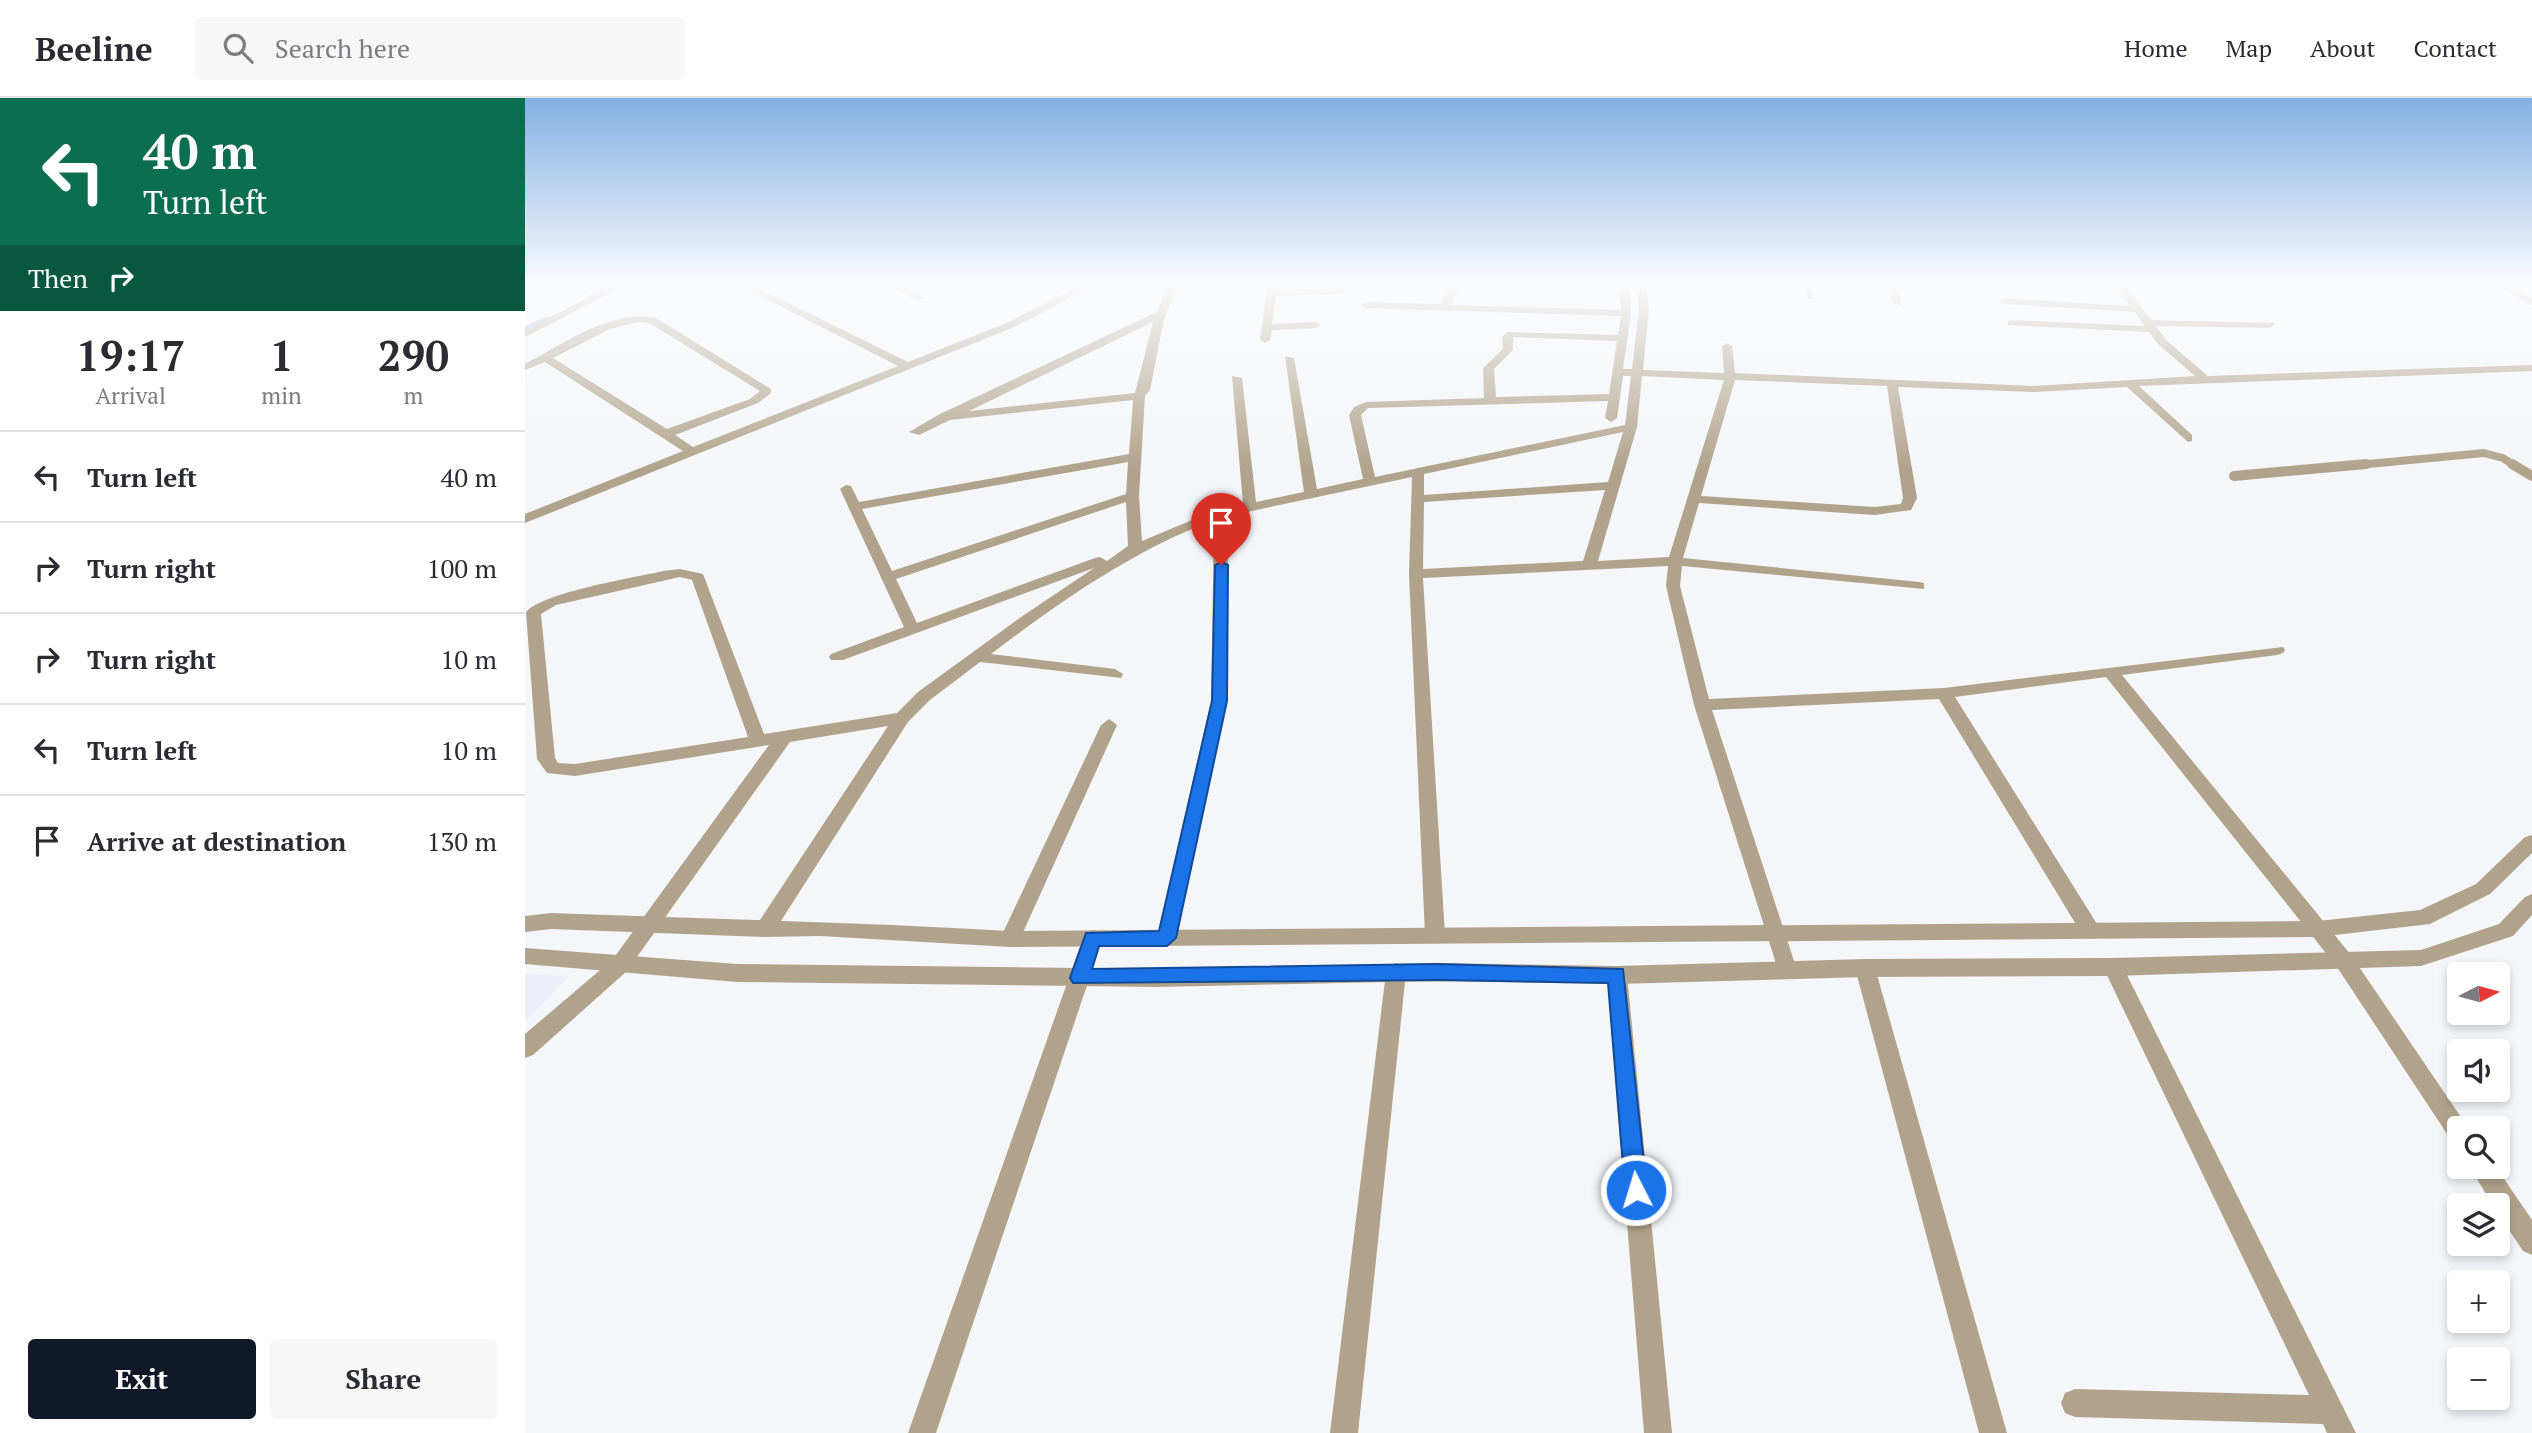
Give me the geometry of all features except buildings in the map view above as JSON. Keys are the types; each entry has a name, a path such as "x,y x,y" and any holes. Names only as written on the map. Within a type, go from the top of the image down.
{"street":[{"path":"528,367 573,344"},
{"path":"666,434 754,401 767,391 689,344"},
{"path":"863,344 905,365"},
{"path":"525,519 960,344"},
{"path":"915,432 1097,344"},
{"path":"1135,548 1132,496 1139,396 1144,390 1154,344"},
{"path":"1490,401 1488,368 1508,351 1508,344"},
{"path":"1611,418 1620,344"},
{"path":"1589,566 1631,427 1641,344"},
{"path":"2168,344 2205,379"},
{"path":"1727,346 1730,377 1675,561 1673,586 1702,705 1787,970"},
{"path":"546,358 692,452"},
{"path":"1289,358 1311,494"},
{"path":"1617,372 2034,389 2205,379 2532,368"},
{"path":"1236,378 1250,507"},
{"path":"1693,499 1875,511 1906,507 1910,498 1892,384"},
{"path":"2130,384 2188,438"},
{"path":"942,417 1139,396"},
{"path":"1370,481 1356,415 1359,409 1378,404 1615,397"},
{"path":"837,657 1135,548 1190,523 1221,513 1631,427"},
{"path":"853,507 1134,457"},
{"path":"1418,471 1416,574 1436,935"},
{"path":"1416,499 1613,486"},
{"path":"846,488 913,630"},
{"path":"887,576 1132,496"},
{"path":"1167,938 1219,701 1222,671 1221,513"},
{"path":"765,929 902,718 924,696 1095,572 1135,548"},
{"path":"1416,574 1675,561 1919,586"},
{"path":"758,741 698,577 680,573 663,575 551,602 533,612 546,759 553,769 575,770 784,737 902,718"},
{"path":"1702,705 1944,693 2277,650"},
{"path":"978,657 1115,674"},
{"path":"2110,671 2344,961 2448,1116"},
{"path":"1944,693 2090,930"},
{"path":"1010,939 1109,726"},
{"path":"525,1048 620,965 784,737"},
{"path":"525,924 551,921 765,929 820,928 1010,939 2318,929 2423,918 2483,889 2532,842"},
{"path":"525,956 737,973 994,974 1079,978 1396,972 1616,975 1865,968 2113,967 2344,961 2421,958 2506,930 2532,902"},
{"path":"922,1433 1093,939"},
{"path":"2113,967 2336,1422"},
{"path":"1865,968 1993,1433"},
{"path":"1344,1433 1396,972"},
{"path":"1616,975 1658,1433"},
{"path":"2490,1179 2532,1242"},
{"path":"2075,1403 2336,1422"}],"lane":[{"path":"2234,475 2484,453 2503,458 2532,476"}],"shaded area":[{"path":"525,974 569,976 525,1022"}],"route":[{"path":"1221,565 1222,671 1219,701 1167,938 1093,939 1079,978 1437,972 1616,975 1636,1190"}]}
